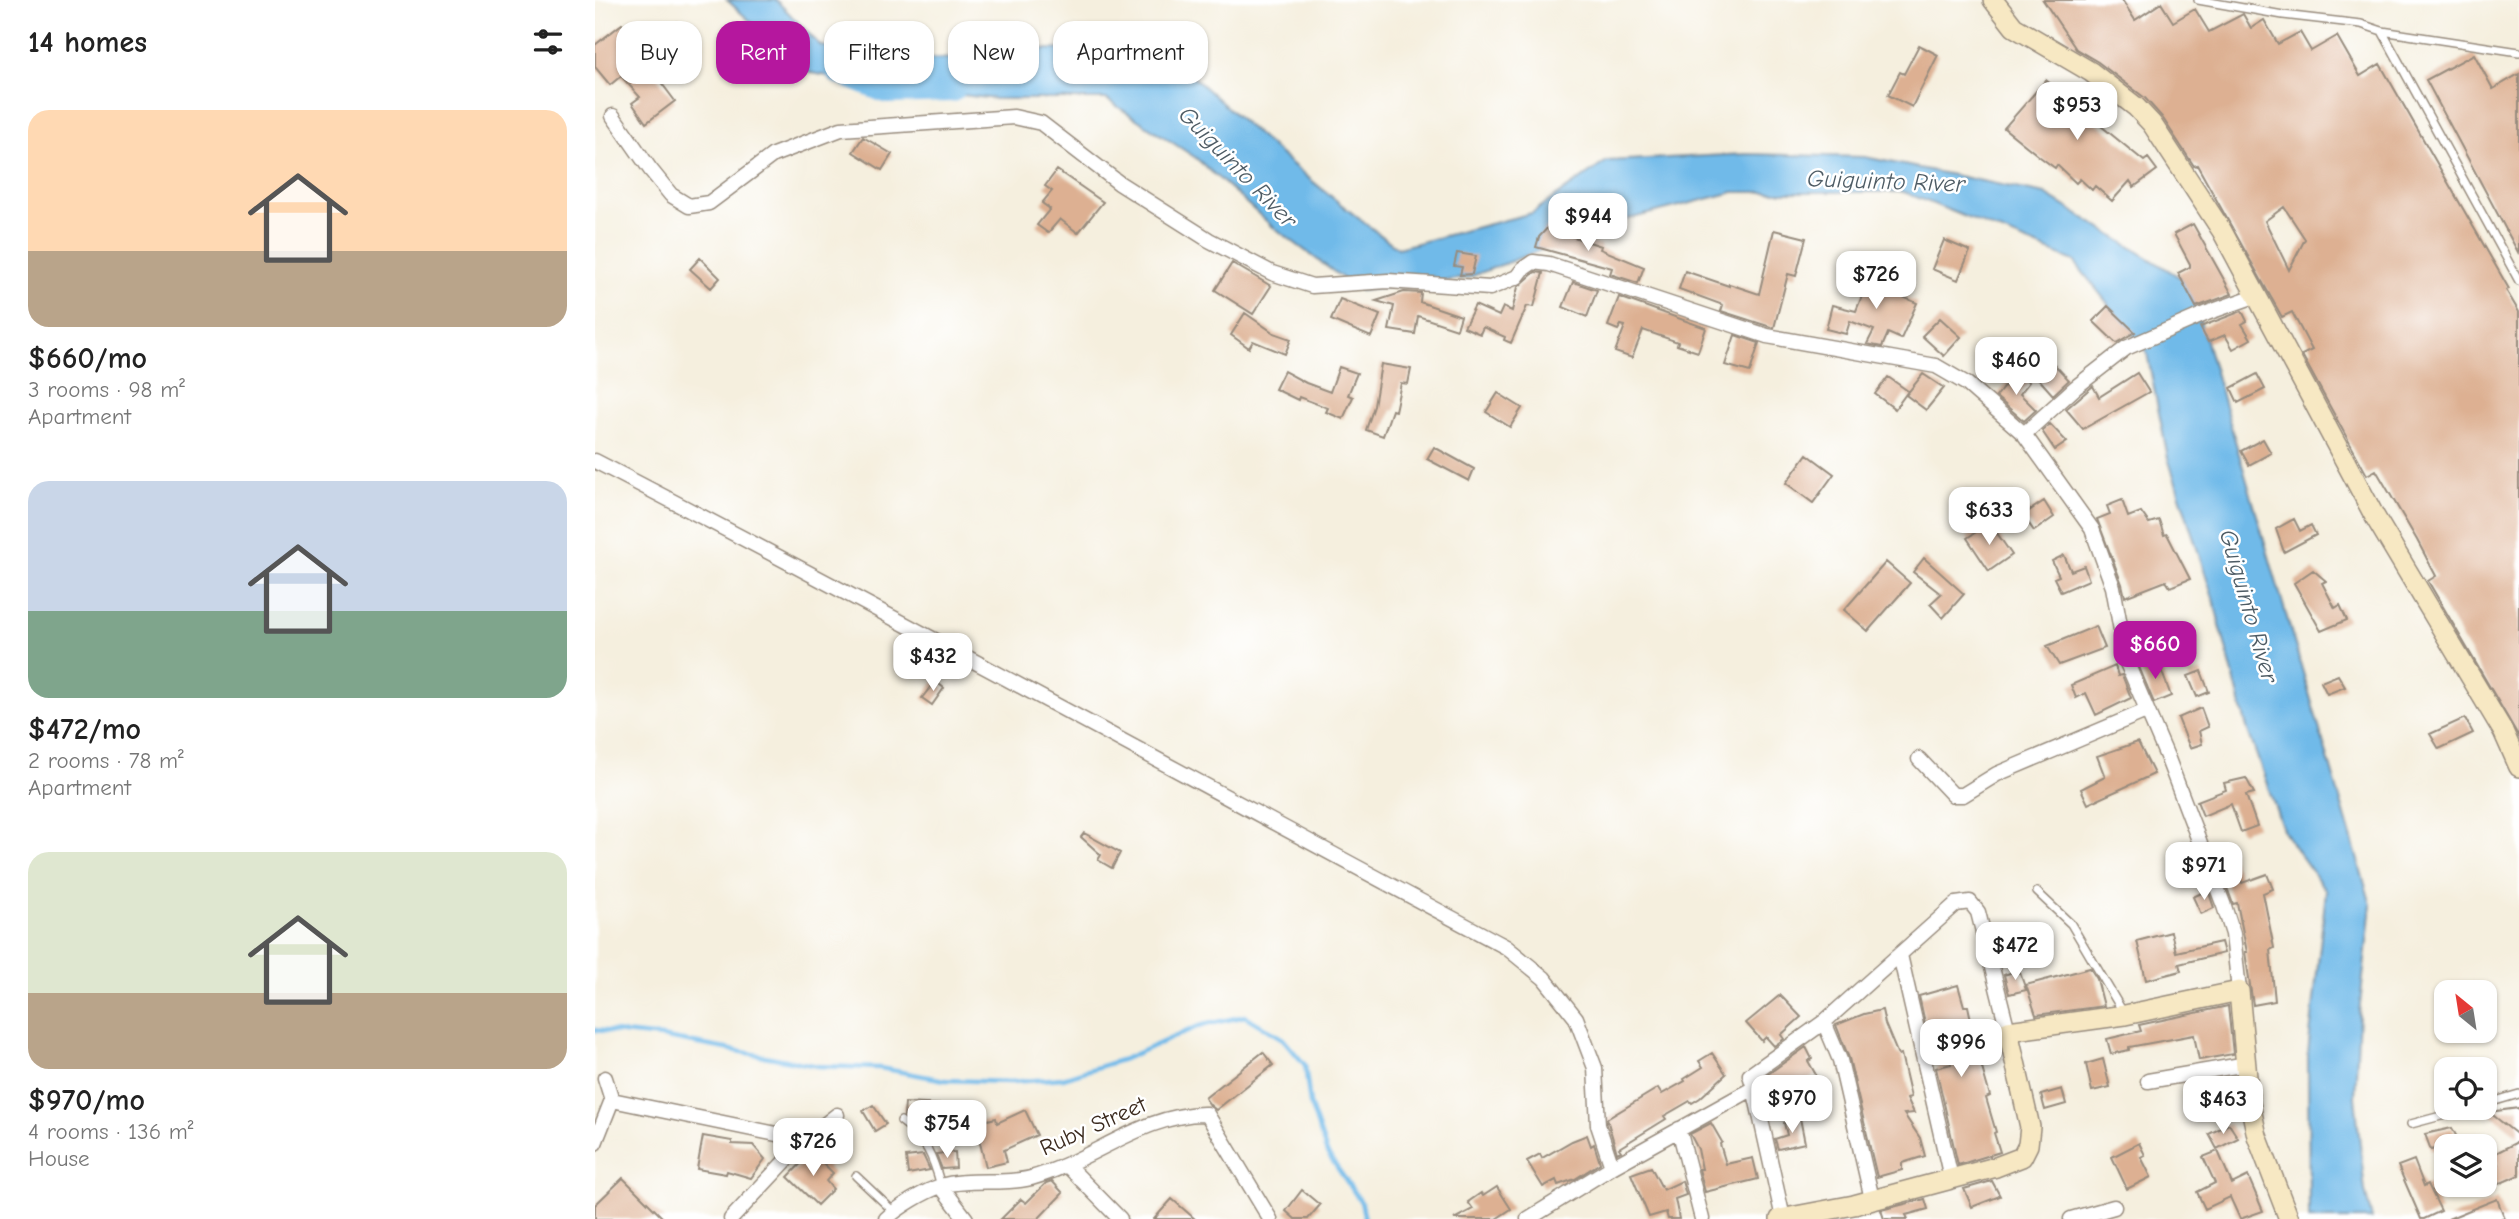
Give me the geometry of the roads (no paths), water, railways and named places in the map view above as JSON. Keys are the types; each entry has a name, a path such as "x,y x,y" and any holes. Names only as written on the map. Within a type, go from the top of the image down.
{"street":[{"path":"1993,0 2014,27 2091,72 2136,107 2152,124 2222,231 2375,517 2503,731 2519,767"},
{"path":"613,116 671,195 689,206 709,203 773,155 842,129 1014,117 1041,123 1119,183 1209,240 1272,272 1312,286 1388,281 1490,288 1517,277 1533,262 1549,264 1767,336 1936,366 1967,384 2024,434 2092,529 2113,587 2127,663 2168,759 2233,934 2249,1099 2257,1136 2289,1219"},
{"path":"2024,434 2076,387 2126,348 2207,313 2255,296"},
{"path":"595,461 844,590 1506,947 1544,978 1576,1018 1595,1068 1598,1125 1612,1167"},
{"path":"1919,759 1953,795 1963,795 1997,774 2146,712"},
{"path":"1970,902 1978,912 2030,1127 2028,1145 2022,1157 1996,1167 1951,1178 1862,1208 1781,1219 1750,1075 1824,1022 1900,955 1956,904 1970,902"},
{"path":"1900,955 1951,1178"},
{"path":"2008,1031 2125,1015 2239,991"},
{"path":"1824,1022 1840,1060 1862,1208"},
{"path":"2148,1081 2247,1064"},
{"path":"595,1143 612,1100 605,1078"},
{"path":"1528,1219 1612,1167 1754,1088"},
{"path":"612,1100 805,1140"},
{"name":"Ruby Street","path":"890,1215 941,1186 1030,1178 1067,1165 1163,1120 1188,1113 1207,1114 1270,1219"},
{"path":"731,1219 805,1140 837,1115"},
{"path":"1679,1129 1702,1219"},
{"path":"1067,1165 1120,1219"},
{"path":"941,1186 966,1219"},
{"path":"2078,1218 2114,1208"}],"lane":[{"path":"2198,0 2283,15 2361,24 2382,31 2519,52"},
{"path":"2382,31 2519,281"},
{"path":"2037,892 2071,924 2125,1015"},
{"path":"2497,1100 2519,1094"},
{"path":"2411,1124 2434,1118"},
{"path":"901,1122 916,1132 926,1145 941,1186"},
{"path":"856,1177 890,1215"}],"water":[{"path":"727,0 776,0 797,21 750,21"},
{"path":"810,35 824,46 824,75 810,73"},
{"path":"1044,49 1053,49 1053,84 1201,84 1279,153 1398,248 1532,213 1607,161 1746,154 1865,157 2045,194 2189,283 2371,905 2359,1014 2355,1097 2365,1191 2372,1219 2309,1219 2308,1054 2326,891 2284,832 2247,728 2213,598 2168,458 2147,353 2074,261 1904,192 1734,192 1609,224 1467,278 1360,291 1273,227 1196,158 1106,99 995,99 873,84 934,84 934,58 948,59 948,84 1039,84 1039,50"}],"waterway":[{"name":"Guiguinto River","path":"873,84 888,90 952,88"},
{"path":"595,1030 661,1037 818,1066 880,1068 945,1080 1011,1082 1063,1078 1124,1059 1199,1026 1245,1016 1283,1039 1305,1065 1310,1104 1327,1153 1361,1202 1365,1219"}]}
